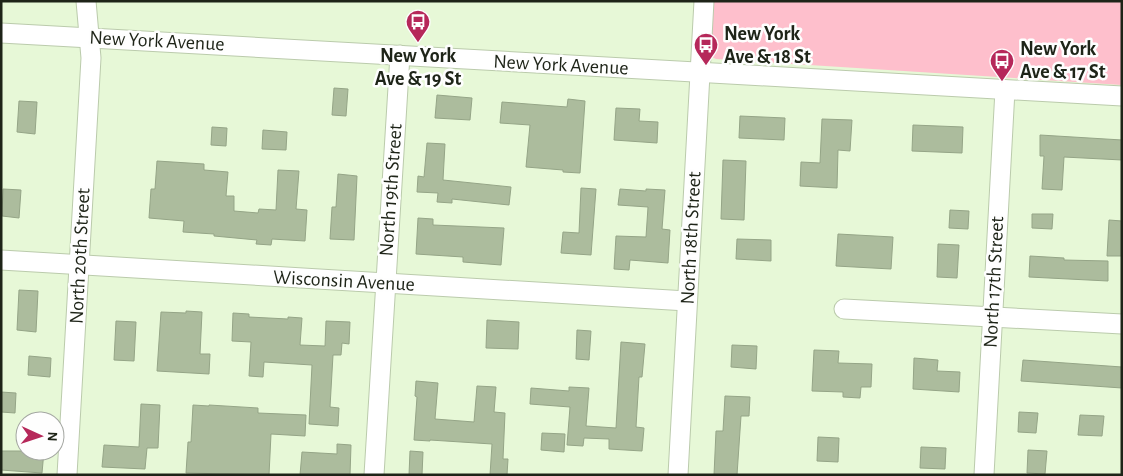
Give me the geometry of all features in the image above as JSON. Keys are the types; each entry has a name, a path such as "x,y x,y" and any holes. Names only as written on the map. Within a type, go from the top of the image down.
{"street":[{"name":"North 20th Street","path":"67,475 91,58 86,1"},
{"name":"North 18th Street","path":"678,475 704,1"},
{"name":"New York Avenue","path":"1,33 1122,96"},
{"name":"North 19th Street","path":"374,475 400,55"},
{"name":"North 17th Street","path":"984,475 1005,90"},
{"name":"Wisconsin Avenue","path":"1,260 687,301"},
{"path":"844,309 1122,324"}],"shaded area":[{"path":"711,1 1122,1 1122,85 716,59 712,57 709,51"}],"building":[{"path":"334,88 348,89 346,116 332,115"},
{"path":"437,95 472,98 470,120 435,118"},
{"path":"568,99 585,101 580,173 526,167 530,125 500,123 502,102 567,107"},
{"path":"19,101 37,102 35,134 17,132"},
{"path":"616,108 640,109 639,121 658,122 657,143 614,140"},
{"path":"740,116 785,118 784,140 739,138"},
{"path":"822,119 852,120 850,151 838,150 837,188 800,186 801,162 820,163"},
{"path":"913,125 963,127 962,153 912,151"},
{"path":"212,127 227,128 226,146 211,145"},
{"path":"263,130 287,132 286,150 262,149"},
{"path":"1040,135 1122,140 1122,160 1064,157 1062,190 1042,189 1044,156 1040,156"},
{"path":"427,143 445,144 443,180 511,187 509,205 452,199 452,203 437,202 438,193 417,192 418,176 424,177"},
{"path":"723,160 746,161 744,220 721,219"},
{"path":"157,161 204,164 204,170 228,172 226,196 234,196 234,211 258,213 259,209 276,210 278,170 299,171 296,209 307,210 305,241 272,239 271,245 256,244 257,240 183,232 184,221 149,218 151,189 155,189"},
{"path":"338,174 357,176 354,240 330,239 332,207 336,207"},
{"path":"581,188 596,189 591,255 561,253 563,232 579,233"},
{"path":"3,189 21,190 19,218 2,216"},
{"path":"620,189 665,190 662,229 670,230 668,263 630,260 629,270 614,269 616,236 646,237 648,207 618,205"},
{"path":"950,210 969,211 968,229 949,228"},
{"path":"1032,214 1053,214 1052,229 1032,228"},
{"path":"418,218 433,219 433,225 504,228 501,265 463,262 463,257 416,254"},
{"path":"1109,220 1122,221 1122,256 1107,256"},
{"path":"838,234 893,237 891,269 836,266"},
{"path":"737,239 771,240 771,261 736,259"},
{"path":"938,244 959,245 957,278 937,277"},
{"path":"1030,256 1064,258 1064,260 1108,261 1108,281 1029,277"},
{"path":"19,290 38,291 36,332 17,330"},
{"path":"186,311 202,312 200,354 210,354 209,374 157,371 161,312 186,313"},
{"path":"233,313 249,314 249,317 302,318 300,345 325,346 326,321 350,322 349,344 342,343 341,355 333,355 330,407 339,408 338,426 309,424 312,365 264,362 263,377 249,376 251,342 232,341"},
{"path":"487,320 519,322 518,349 486,348"},
{"path":"116,321 136,322 134,361 114,360"},
{"path":"577,330 591,331 589,360 576,359"},
{"path":"621,342 645,344 642,377 639,377 636,427 644,428 642,451 609,449 609,439 584,438 583,446 567,445 570,407 530,404 531,388 569,391 569,387 589,388 586,426 616,428"},
{"path":"732,345 757,346 756,369 731,367"},
{"path":"814,350 839,351 838,363 872,364 871,387 861,387 860,398 843,397 843,392 812,391"},
{"path":"29,356 51,358 50,377 28,375"},
{"path":"914,358 938,360 937,371 960,372 959,392 913,389"},
{"path":"1023,360 1122,367 1122,388 1021,381"},
{"path":"416,381 438,383 435,419 474,422 477,386 496,387 494,412 505,413 503,459 508,459 507,475 490,475 492,444 414,440 417,397 415,396"},
{"path":"1,392 16,393 15,413 1,412"},
{"path":"725,396 750,397 749,416 741,416 737,475 714,475 716,431 723,431"},
{"path":"141,404 160,405 158,448 147,448 145,469 102,467 104,445 139,447"},
{"path":"193,405 258,408 258,413 306,415 305,436 271,434 269,475 186,473 188,442 191,442"},
{"path":"1019,412 1038,413 1036,433 1018,432"},
{"path":"1080,415 1104,416 1102,436 1078,435"},
{"path":"542,433 565,434 564,452 541,450"},
{"path":"818,437 839,438 838,462 817,461"},
{"path":"337,444 351,445 350,475 300,475 302,452 337,454"},
{"path":"921,447 946,448 945,469 920,468"},
{"path":"1028,450 1047,451 1045,474 1027,473"},
{"path":"1,451 15,451 15,461 43,461 42,473 1,470"},
{"path":"410,451 423,452 422,475 409,475"}],"place":[{"name":"New York Ave & 19 St","path":"418,43"},
{"name":"New York Ave & 18 St","path":"706,66"},
{"name":"New York Ave & 17 St","path":"1002,82"}]}
